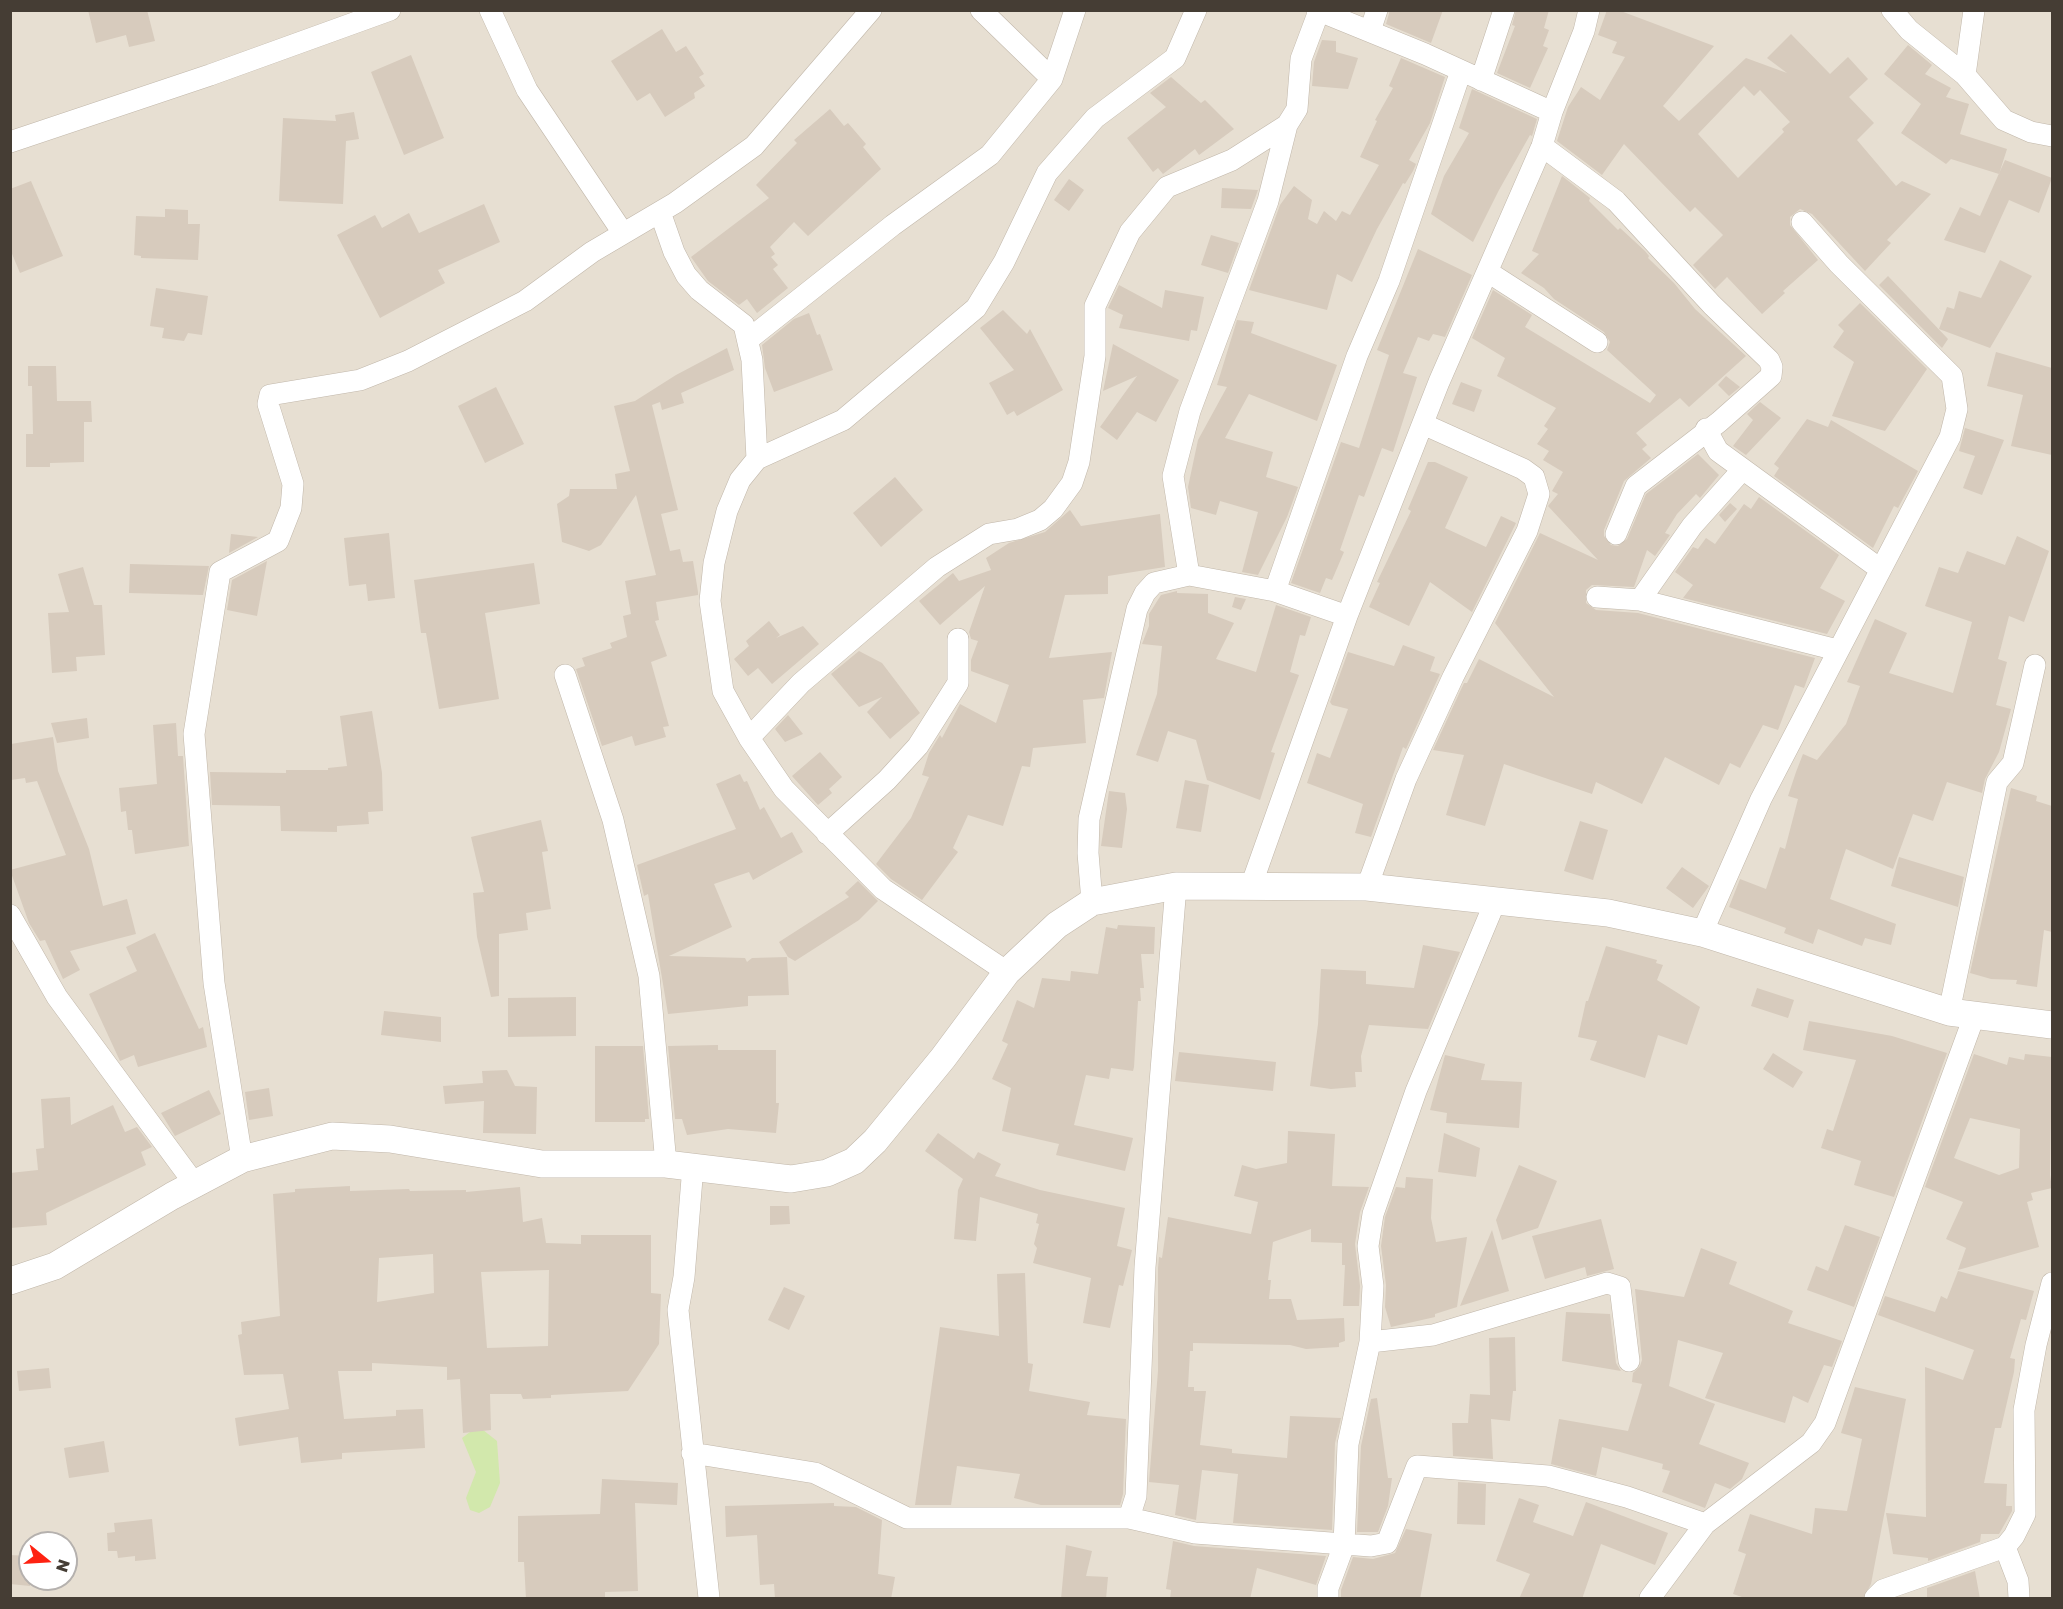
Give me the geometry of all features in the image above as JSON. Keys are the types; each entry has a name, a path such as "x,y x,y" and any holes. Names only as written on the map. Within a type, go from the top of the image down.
{"street":[{"path":"10,142 390,10"},
{"path":"490,10 527,90 623,233"},
{"path":"242,1159 214,983 194,734 220,572 278,541 291,508 293,484 267,399 270,395 360,380 408,360 525,301 592,252 660,212 754,146 871,10"},
{"path":"981,10 1052,79"},
{"path":"749,339 893,225 990,155 1052,79 1075,10"},
{"path":"1007,972 883,889 784,789 749,738 723,691 710,601 714,563 727,511 740,480 757,459 843,420 976,308 1004,262 1047,173 1095,118 1175,58 1196,10"},
{"path":"1370,31 1377,10"},
{"path":"1481,80 1504,10"},
{"path":"1251,886 1347,616 1423,424 1542,146 1552,112 1584,31 1589,10"},
{"path":"1892,10 1909,30 1965,75 2004,120 2031,132 2052,136"},
{"path":"1965,75 1974,10"},
{"path":"1189,575 1173,476 1190,411 1223,328 1268,201 1287,125 1297,109 1301,60 1318,11 1370,31 1552,112"},
{"path":"1275,591 1357,356 1389,281 1461,71"},
{"path":"749,738 801,683 937,567 989,534 1018,529 1040,520 1053,509 1072,483 1079,462 1095,356 1095,306 1130,232 1167,187 1232,160 1287,125"},
{"path":"1542,146 1616,201 1712,305 1769,360 1772,367 1771,376 1719,422 1706,429 1636,486 1616,534"},
{"path":"660,212 674,252 686,275 699,290 744,325 749,339 757,459"},
{"path":"1702,933 1761,799 1950,437 1957,409 1952,376 1839,264 1802,222"},
{"path":"1488,272 1597,342"},
{"path":"1367,887 1406,779 1453,677 1527,531 1539,494 1534,477 1523,469 1423,424"},
{"path":"1706,429 1718,451 1880,569"},
{"path":"1640,600 1692,526 1743,469"},
{"path":"1092,902 1088,853 1089,819 1137,609 1144,593 1154,583 1189,575 1275,591 1347,616"},
{"path":"1597,597 1640,600 1837,650"},
{"path":"827,834 887,780 918,746 958,683 958,639"},
{"path":"1650,1599 1705,1524 1810,1443 1825,1423 1962,1013 1997,782 2013,763 2036,665"},
{"path":"565,675 613,820 649,976 666,1164"},
{"path":"1129,1518 1137,1496 1145,1267 1176,886"},
{"path":"10,1281 55,1266 194,1183 242,1159 332,1136 390,1139 542,1164 666,1164 791,1179 827,1173 854,1161 875,1141 943,1059 1007,972 1057,925 1092,902 1176,886 1367,887 1608,913 1702,933 1962,1013 2052,1026"},
{"path":"1328,1599 1329,1588 1344,1545 1348,1444 1370,1342 1373,1286 1368,1246 1373,1214 1416,1091 1495,902"},
{"path":"10,915 57,997 194,1183"},
{"path":"693,1166 684,1277 678,1310 709,1599"},
{"path":"1370,1342 1433,1335 1607,1283 1620,1287 1629,1360"},
{"path":"1875,1599 1883,1590 2005,1547 2014,1536 2025,1514 2024,1410 2036,1345 2052,1283"},
{"path":"692,1453 815,1473 907,1518 1129,1518 1195,1533 1371,1546 1387,1543 1417,1466 1548,1476 1627,1497 1705,1524"},
{"path":"2005,1547 2018,1581 2019,1599"}],"shaded area":[{"path":"11,11 2052,11 2052,1598 11,1598"}],"green space":[{"path":"478,1426 497,1441 500,1483 490,1507 479,1513 470,1510 466,1498 476,1472 462,1438"}],"building":[{"path":"88,10 147,10 155,41 129,47 126,35 96,43"},
{"path":"1390,10 1443,10 1431,43 1386,24"},
{"path":"1516,10 1549,10 1544,28 1549,30 1543,46 1548,48 1530,88 1497,73 1515,26 1512,25"},
{"path":"1607,10 1618,10 1714,46 1663,106 1679,121 1746,58 1787,73 1767,58 1791,34 1830,74 1848,57 1868,79 1849,97 1874,123 1857,140 1896,186 1902,181 1931,194 1887,240 1891,243 1865,271 1812,214 1800,209 1790,217 1790,225 1818,260 1783,291 1785,293 1762,314 1727,277 1715,289 1693,265 1723,235 1695,207 1690,212 1624,144 1602,175 1557,141 1568,107 1581,87 1600,100 1625,57 1612,53 1617,42 1598,35","holes":["1744,86 1754,96 1760,90 1790,122 1782,129 1784,132 1738,178 1698,134"]},
{"path":"662,29 676,52 686,46 704,74 699,77 705,86 694,93 695,98 665,117 650,93 637,101 611,61"},
{"path":"1322,40 1336,41 1336,52 1358,58 1348,89 1312,86 1314,62"},
{"path":"1908,45 1932,65 1925,74 1951,88 1946,97 1969,104 1960,134 2007,149 1999,174 1951,159 1946,164 1901,133 1921,104 1884,74"},
{"path":"411,55 444,138 404,155 371,72"},
{"path":"1401,58 1445,77 1430,123 1409,160 1416,164 1413,171 1405,184 1403,183 1377,229 1352,282 1337,274 1327,310 1249,290 1280,205 1294,186 1312,200 1308,219 1317,224 1324,211 1336,221 1342,211 1350,215 1379,165 1360,157 1377,121 1375,120 1393,88 1389,86"},
{"path":"1171,77 1201,103 1205,100 1234,129 1199,155 1195,149 1163,174 1158,168 1153,172 1127,138 1166,107 1150,93"},
{"path":"1472,89 1537,119 1532,136 1530,135 1499,190 1473,242 1431,214 1444,176 1469,133 1459,128"},
{"path":"830,109 844,126 848,123 866,144 863,147 881,169 808,236 794,222 770,247 775,254 771,257 778,265 773,269 788,288 757,313 747,299 739,305 708,281 691,257 769,198 756,185 797,143 794,140"},
{"path":"354,112 359,139 346,141 343,204 279,201 283,118 336,121 335,115"},
{"path":"2005,160 2052,178 2039,213 2009,200 1985,253 1944,240 1960,207 1980,216"},
{"path":"1562,176 1590,198 1589,201 1618,230 1620,228 1645,251 1648,258 1674,283 1695,309 1746,356 1689,407 1680,398 1636,433 1647,445 1642,449 1651,458 1624,481 1604,530 1604,536 1611,545 1618,546 1627,539 1646,494 1698,454 1719,475 1700,498 1696,494 1677,514 1665,533 1670,535 1655,556 1647,550 1634,587 1592,585 1586,590 1586,603 1596,610 1638,613 1815,658 1804,688 1795,685 1778,730 1763,725 1740,768 1730,763 1719,785 1665,757 1642,804 1596,782 1592,794 1504,764 1485,826 1446,815 1464,755 1433,750 1464,683 1467,683 1479,659 1554,697 1495,623 1540,533 1598,560 1548,506 1558,494 1552,491 1563,472 1543,460 1549,451 1537,444 1548,429 1544,426 1556,408 1497,376 1505,358 1472,338 1493,290 1532,315 1525,327 1650,403 1656,395 1607,350 1610,342 1604,332 1554,299 1544,288 1521,273 1539,254 1532,251"},
{"path":"1069,179 1084,190 1069,211 1054,200"},
{"path":"31,181 63,256 20,273 10,249 10,189"},
{"path":"1222,188 1258,190 1251,209 1221,208"},
{"path":"484,204 500,242 438,270 445,283 380,318 337,235 375,215 382,228 409,213 419,233"},
{"path":"165,209 188,210 188,224 200,224 198,260 141,258 141,256 134,255 136,216 165,217"},
{"path":"1211,235 1239,243 1228,273 1201,265"},
{"path":"1418,249 1472,275 1445,337 1433,334 1429,341 1418,337 1403,373 1417,377 1393,452 1382,448 1364,497 1359,495 1340,550 1344,552 1332,580 1326,578 1320,593 1291,583 1341,442 1359,448 1389,355 1377,350"},
{"path":"2000,260 2032,276 1990,348 1939,329 1947,307 1954,309 1959,291 1981,298"},
{"path":"1888,276 1948,339 1942,348 1879,285"},
{"path":"1119,285 1162,308 1165,290 1204,297 1197,331 1191,330 1189,341 1119,328 1123,315 1108,308"},
{"path":"156,288 208,296 202,335 188,333 184,341 162,338 164,328 150,326"},
{"path":"1860,303 1927,369 1885,431 1832,416 1854,362 1833,347 1844,331 1838,325"},
{"path":"1003,310 1027,334 1030,329 1063,390 1017,416 1014,411 1007,415 989,383 1014,370 980,328"},
{"path":"809,313 817,335 820,334 833,370 774,392 765,368 762,345 794,319"},
{"path":"1237,320 1254,322 1251,333 1337,365 1317,421 1249,394 1225,438 1273,452 1266,477 1298,487 1287,517 1258,575 1242,572 1258,512 1220,501 1216,515 1191,508 1188,487 1198,440 1227,387 1217,385"},
{"path":"1113,344 1179,380 1156,422 1137,412 1117,440 1100,427 1137,376 1103,391"},
{"path":"727,348 734,370 681,393 684,403 662,410 660,402 652,405 678,510 661,514 670,551 680,549 683,562 693,561 698,592 698,595 656,602 659,620 655,621 667,656 651,662 669,726 663,727 666,737 635,746 632,736 602,746 576,669 585,666 582,658 612,648 610,643 627,637 623,616 631,614 625,581 656,575 636,495 601,545 589,551 562,542 557,504 569,496 570,489 617,489 615,474 630,471 614,406 635,401 676,375"},
{"path":"1996,352 2052,368 2052,455 2011,446 2023,395 1987,386"},
{"path":"28,366 56,366 57,401 91,401 92,422 84,422 84,462 50,463 50,467 26,467 26,434 33,434 32,386 28,386"},
{"path":"1726,376 1740,387 1729,396 1718,385"},
{"path":"1461,382 1482,390 1474,412 1452,404"},
{"path":"496,387 524,444 485,463 458,406"},
{"path":"1760,402 1781,418 1746,455 1733,446 1753,420 1747,414"},
{"path":"1807,419 1828,427 1831,420 1918,471 1898,508 1894,506 1873,548 1774,476 1779,468 1774,464"},
{"path":"1965,428 2004,440 1982,495 1963,488 1975,456 1959,451"},
{"path":"1428,462 1435,462 1468,477 1445,528 1486,547 1501,516 1516,523 1472,612 1430,582 1409,626 1369,607 1380,583 1377,582 1411,511 1408,509"},
{"path":"895,477 923,510 881,547 853,513"},
{"path":"1759,497 1839,555 1820,588 1845,601 1827,634 1683,598 1693,585 1675,572 1693,547 1698,549 1706,538 1715,544 1744,504 1751,509"},
{"path":"1730,503 1737,509 1725,522 1719,515"},
{"path":"1070,510 1081,526 1160,514 1165,567 1108,576 1108,594 1065,595 1049,658 1112,652 1104,698 1083,700 1086,743 1033,748 1030,767 1022,766 1003,826 968,815 953,848 958,852 922,900 891,879 876,864 911,818 929,777 922,775 929,753 940,735 942,738 960,704 996,723 1009,685 971,671 971,660 978,641 971,639 969,632 985,586 940,625 919,601 953,573 959,581 991,570 986,558 1009,543 1045,532"},
{"path":"389,533 395,598 368,601 366,584 349,586 344,538"},
{"path":"231,534 258,537 229,553"},
{"path":"2017,536 2049,551 2024,622 2009,616 1998,659 2007,662 1996,705 2011,709 1999,752 1985,779 1982,793 1947,782 1933,821 1913,814 1893,869 1846,849 1830,899 1896,924 1891,945 1865,938 1862,946 1818,929 1813,944 1784,933 1786,928 1729,907 1740,879 1766,889 1780,847 1785,849 1798,799 1788,796 1803,754 1817,760 1846,724 1860,686 1847,682 1875,619 1907,633 1889,673 1953,693 1972,622 1925,606 1939,567 1958,573 1967,551 2005,565"},
{"path":"267,561 257,616 227,610 232,580"},
{"path":"534,563 540,604 485,613 499,699 439,709 426,633 421,633 414,580"},
{"path":"130,564 209,566 203,595 129,593"},
{"path":"83,567 94,605 102,605 105,655 76,657 77,671 52,673 48,613 69,612 58,574"},
{"path":"1177,591 1177,593 1208,594 1208,613 1234,623 1216,659 1256,672 1276,605 1311,617 1305,636 1300,635 1290,672 1299,675 1271,752 1275,753 1260,800 1207,780 1196,740 1168,731 1158,762 1136,755 1157,694 1162,646 1142,644 1149,626 1149,614 1161,595"},
{"path":"1235,597 1246,599 1241,610 1232,607"},
{"path":"769,621 780,635 776,638 803,626 819,644 772,684 758,668 748,676 734,659 749,646 746,641"},
{"path":"1403,645 1435,657 1430,671 1440,674 1406,749 1403,747 1371,837 1355,833 1363,804 1307,783 1317,753 1330,758 1348,709 1332,705 1330,702 1348,652 1394,666"},
{"path":"859,651 882,663 920,713 890,739 867,712 882,697 859,707 831,674"},
{"path":"372,711 382,773 383,811 368,812 369,824 337,826 337,832 281,831 280,806 212,805 210,772 286,773 286,770 328,770 328,768 347,766 340,716"},
{"path":"788,715 803,734 785,742 775,729"},
{"path":"87,718 89,738 57,743 51,723"},
{"path":"176,723 178,756 183,756 189,846 135,854 132,830 128,830 126,811 121,812 119,788 157,784 153,725"},
{"path":"53,737 58,771 89,849 103,906 127,899 136,934 70,951 80,970 63,979 45,940 40,941 29,923 10,870 66,855 37,781 26,783 25,778 11,780 11,744"},
{"path":"820,752 842,777 829,789 832,793 818,805 792,776"},
{"path":"740,774 744,782 747,781 760,810 764,807 781,838 792,832 803,852 753,880 749,872 714,884 732,927 669,956 745,958 747,962 752,958 787,957 789,995 748,996 748,1006 668,1014 648,894 644,896 637,865 736,829 716,784"},
{"path":"1185,780 1209,785 1201,832 1176,828"},
{"path":"2011,788 2037,796 2036,801 2052,806 2052,932 2044,930 2037,987 2016,984 2017,980 1991,979 1970,973"},
{"path":"1109,791 1125,793 1127,809 1122,848 1101,846"},
{"path":"541,820 548,851 542,852 551,909 526,913 528,930 499,934 499,996 491,997 477,937 473,893 484,892 471,837"},
{"path":"1580,821 1608,830 1593,880 1564,871"},
{"path":"1899,857 1964,877 1958,907 1891,886"},
{"path":"1682,867 1709,886 1693,908 1666,888"},
{"path":"858,881 878,901 859,920 795,961 788,957 779,942 849,897 845,893"},
{"path":"1118,925 1155,927 1154,954 1141,954 1144,988 1140,988 1141,1001 1138,1001 1134,1067 1133,1071 1111,1068 1109,1079 1086,1075 1074,1125 1133,1138 1125,1171 1056,1155 1059,1144 1002,1131 1011,1088 992,1079 1008,1044 1002,1041 1017,1000 1034,1008 1042,978 1070,981 1071,971 1098,974 1106,927 1117,929"},
{"path":"155,933 199,1029 203,1027 207,1047 138,1067 134,1055 120,1061 89,994 137,971 126,947"},
{"path":"1423,945 1460,952 1428,1029 1369,1025 1361,1056 1362,1072 1355,1072 1356,1087 1331,1089 1310,1086 1318,1024 1321,969 1366,971 1366,984 1414,988"},
{"path":"1606,946 1657,960 1656,963 1663,965 1657,980 1700,1007 1687,1045 1658,1035 1645,1078 1590,1060 1597,1041 1578,1037 1586,1001 1588,1001"},
{"path":"1757,988 1794,1000 1788,1018 1751,1006"},
{"path":"576,997 576,1036 508,1037 508,998"},
{"path":"384,1011 441,1017 441,1042 381,1035"},
{"path":"1809,1021 1892,1036 1947,1053 1894,1197 1854,1185 1861,1161 1821,1148 1827,1129 1833,1131 1856,1060 1803,1050"},
{"path":"718,1045 718,1050 776,1050 776,1103 779,1103 776,1133 728,1129 687,1135 682,1119 675,1119 668,1046"},
{"path":"595,1046 643,1046 649,1119 645,1119 645,1122 595,1122"},
{"path":"1179,1052 1276,1062 1273,1091 1175,1081"},
{"path":"1773,1053 1803,1072 1793,1088 1763,1069"},
{"path":"1974,1054 2007,1065 2009,1057 2024,1060 2025,1054 2052,1057 2050,1175 2052,1188 2031,1193 2033,1200 2027,1202 2039,1247 1958,1270 1966,1248 1946,1239 1963,1202 1925,1187","holes":["1970,1118 2020,1129 2019,1168 1999,1175 1954,1158"]},
{"path":"1445,1055 1485,1064 1481,1080 1522,1082 1519,1128 1446,1123 1447,1113 1430,1110"},
{"path":"507,1070 515,1086 537,1087 536,1134 483,1133 484,1101 445,1104 443,1086 483,1083 482,1071"},
{"path":"269,1088 273,1116 249,1120 245,1092"},
{"path":"209,1090 221,1114 175,1136 161,1113"},
{"path":"70,1097 71,1125 113,1105 125,1132 137,1127 152,1147 141,1152 146,1165 46,1213 47,1225 10,1228 10,1173 38,1170 36,1149 44,1148 41,1099"},
{"path":"1288,1131 1335,1134 1332,1186 1369,1187 1360,1212 1355,1244 1360,1286 1359,1306 1343,1306 1345,1265 1342,1265 1342,1243 1311,1242 1311,1229 1273,1242 1268,1280 1271,1280 1269,1299 1291,1299 1297,1320 1344,1318 1345,1341 1339,1343 1339,1347 1306,1349 1290,1345 1193,1343 1193,1351 1190,1351 1188,1387 1194,1387 1194,1391 1206,1391 1200,1445 1232,1449 1232,1453 1287,1458 1290,1416 1341,1418 1335,1443 1332,1530 1233,1523 1238,1474 1202,1470 1196,1520 1175,1515 1179,1485 1149,1482 1158,1371 1158,1268 1159,1257 1162,1258 1168,1217 1251,1234 1258,1202 1234,1196 1242,1165 1256,1169 1287,1163"},
{"path":"938,1133 974,1159 978,1152 1001,1164 995,1176 1040,1190 1125,1208 1117,1246 1132,1250 1123,1286 1119,1285 1110,1328 1083,1323 1091,1278 1033,1263 1037,1248 1034,1244 1039,1224 1036,1223 1038,1214 980,1197 976,1241 954,1239 958,1190 963,1179 925,1151"},
{"path":"1444,1133 1480,1148 1476,1177 1438,1172"},
{"path":"1519,1165 1557,1181 1538,1228 1502,1240 1496,1220"},
{"path":"1406,1177 1433,1179 1431,1218 1436,1242 1467,1237 1457,1307 1435,1314 1435,1317 1391,1327 1385,1307 1386,1285 1381,1246 1385,1217 1396,1187 1405,1188"},
{"path":"350,1186 350,1191 409,1189 410,1191 466,1190 466,1192 520,1187 523,1222 542,1218 546,1243 581,1244 581,1235 651,1235 651,1293 661,1294 659,1344 628,1391 551,1395 551,1398 523,1399 521,1394 490,1394 491,1430 463,1433 460,1379 447,1380 447,1367 372,1363 372,1371 338,1371 344,1419 396,1416 396,1410 423,1409 425,1448 342,1453 342,1459 301,1463 298,1437 239,1446 235,1418 289,1409 283,1374 244,1375 238,1335 242,1334 241,1322 280,1316 273,1194 295,1192 295,1189","holes":["433,1254 434,1293 377,1302 379,1258","549,1270 548,1346 487,1348 481,1272"]},
{"path":"770,1206 789,1206 790,1224 770,1225"},
{"path":"1601,1219 1614,1269 1587,1276 1585,1267 1545,1279 1532,1236"},
{"path":"1845,1225 1880,1237 1854,1307 1807,1290 1816,1266 1828,1271"},
{"path":"1492,1230 1509,1291 1460,1306"},
{"path":"1701,1248 1737,1262 1729,1284 1793,1311 1788,1323 1842,1341 1832,1367 1824,1365 1808,1403 1793,1396 1785,1423 1705,1398 1723,1353 1678,1340 1669,1386 1715,1404 1699,1444 1749,1463 1742,1479 1730,1489 1715,1483 1705,1508 1662,1492 1670,1471 1662,1469 1663,1464 1602,1447 1596,1476 1551,1464 1559,1419 1628,1431 1642,1384 1632,1382 1633,1373 1642,1360 1635,1289 1684,1297"},
{"path":"1958,1271 2034,1291 2026,1320 2021,1319 2010,1358 2015,1359 2014,1372 2001,1428 1995,1428 1984,1483 2007,1484 2006,1506 2012,1506 2012,1511 1999,1534 1981,1534 1980,1542 1928,1561 1928,1558 1893,1554 1886,1513 1926,1517 1925,1367 1963,1380 1974,1350 1878,1315 1885,1296 1935,1312 1941,1296 1947,1299"},
{"path":"1025,1273 1028,1363 1033,1364 1029,1391 1090,1402 1087,1415 1126,1419 1123,1494 1120,1505 1041,1505 1014,1498 1020,1474 957,1466 951,1505 915,1505 940,1327 999,1336 997,1274"},
{"path":"784,1287 805,1296 789,1330 768,1320"},
{"path":"1566,1312 1610,1314 1616,1363 1621,1371 1562,1361"},
{"path":"1515,1337 1516,1391 1513,1391 1510,1421 1491,1419 1493,1459 1453,1456 1452,1423 1468,1423 1470,1394 1490,1395 1489,1338"},
{"path":"49,1368 51,1388 19,1391 17,1371"},
{"path":"1855,1387 1906,1399 1871,1584 1863,1599 1748,1599 1733,1594 1746,1554 1738,1551 1750,1514 1812,1534 1815,1508 1847,1511 1862,1439 1841,1433"},
{"path":"1377,1398 1388,1478 1392,1478 1388,1506 1378,1532 1357,1532 1361,1446 1371,1399"},
{"path":"104,1441 109,1472 69,1478 64,1448"},
{"path":"602,1479 678,1483 677,1505 635,1503 638,1591 605,1592 605,1599 526,1599 524,1562 518,1562 518,1516 600,1514"},
{"path":"1458,1482 1486,1484 1485,1525 1457,1524"},
{"path":"1519,1498 1539,1505 1533,1522 1573,1536 1586,1502 1668,1533 1655,1565 1601,1544 1582,1599 1519,1599 1530,1574 1496,1561"},
{"path":"834,1503 834,1506 856,1507 882,1520 878,1574 895,1577 891,1599 775,1599 774,1584 760,1585 757,1535 726,1537 725,1506"},
{"path":"152,1519 156,1559 135,1561 135,1556 118,1558 117,1551 108,1551 107,1533 115,1532 114,1523"},
{"path":"1406,1529 1432,1534 1420,1599 1341,1599 1341,1590 1353,1557 1373,1559 1395,1553"},
{"path":"1173,1541 1194,1546 1326,1556 1316,1585 1257,1568 1250,1599 1170,1599 1171,1590 1166,1589"},
{"path":"1066,1545 1092,1551 1086,1576 1108,1577 1106,1599 1061,1599"},
{"path":"10,1555 18,1555 18,1585 10,1584"},
{"path":"1975,1571 1980,1599 1927,1599 1927,1588"}]}
